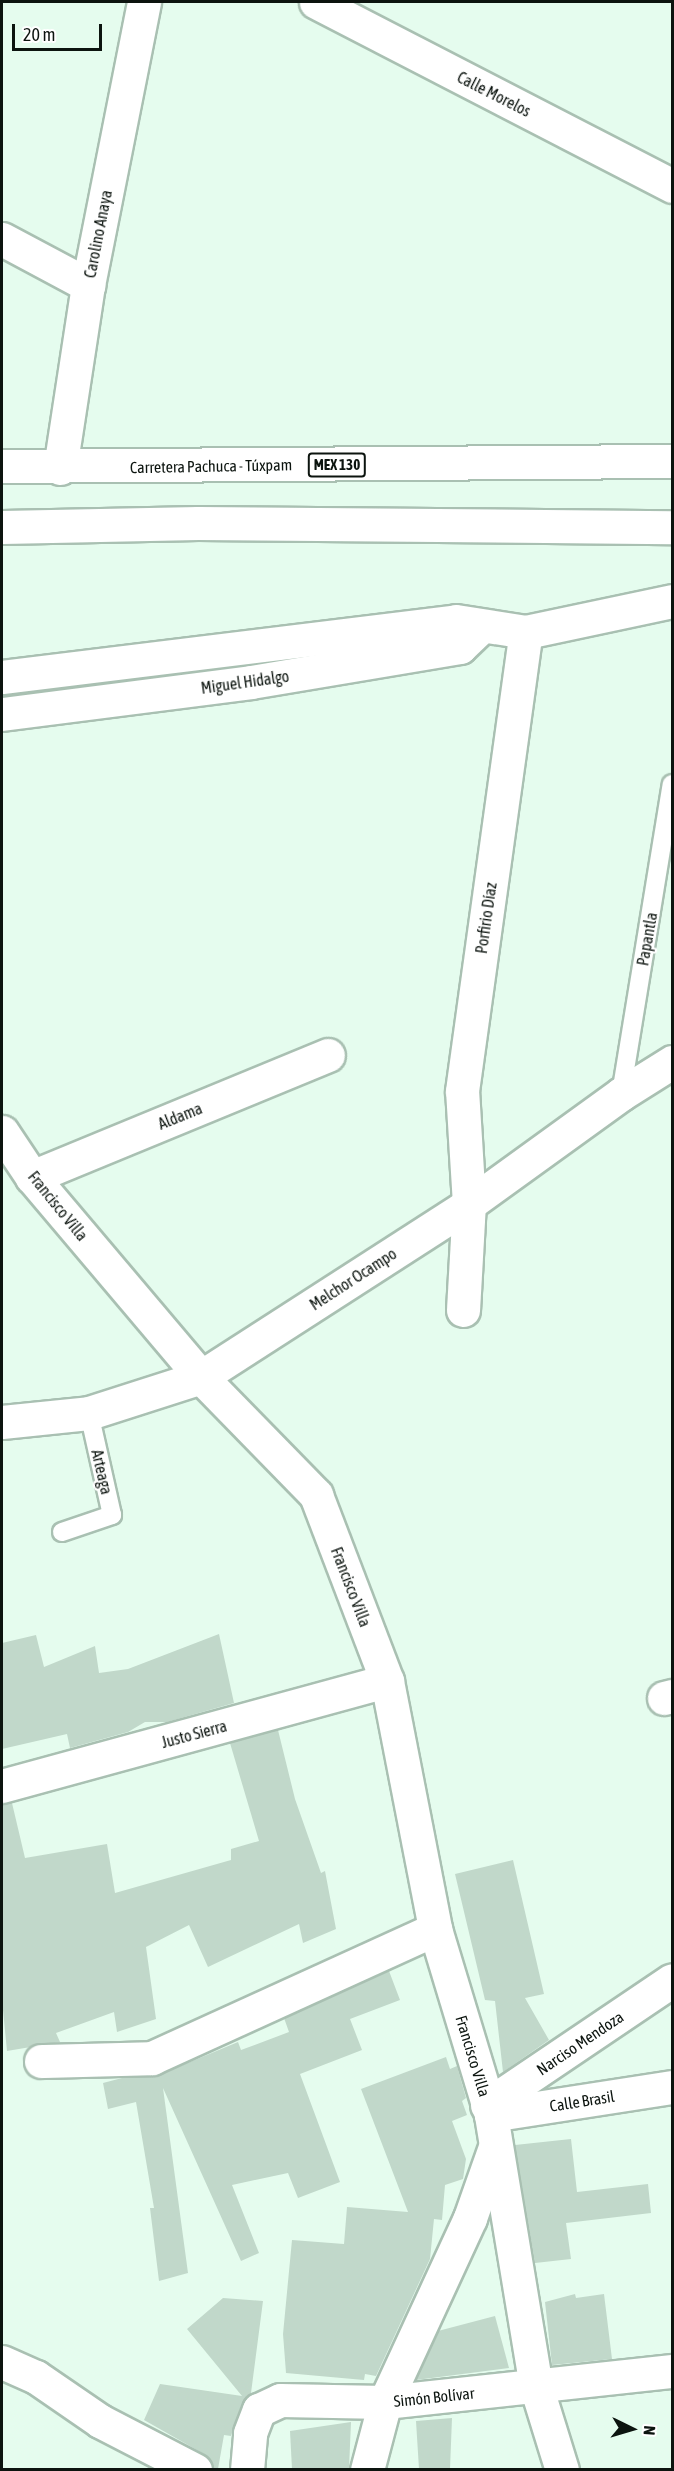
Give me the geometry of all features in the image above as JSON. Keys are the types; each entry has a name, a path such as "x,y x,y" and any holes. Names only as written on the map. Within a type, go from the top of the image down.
{"street":[{"name":"Carolino Anaya","path":"60,468 88,285 144,2"},
{"name":"Calle Morelos","path":"316,2 672,186"},
{"path":"2,239 88,285"},
{"name":"Carretera Pachuca - Túxpam","path":"2,465 60,468 672,461"},
{"path":"2,527 198,523 672,527"},
{"name":"Miguel Hidalgo","path":"2,677 456,621 480,628 525,632 672,601"},
{"name":"Miguel Hidalgo","path":"2,714 208,687 460,647 480,628"},
{"name":"Porfirio Díaz","path":"463,1310 469,1204 462,1092 525,632"},
{"path":"204,652 208,687"},
{"name":"Aldama","path":"32,1177 328,1055"},
{"name":"Melchor Ocampo","path":"2,1422 89,1413 201,1377 469,1204 621,1094 672,1062"},
{"name":"Francisco Villa","path":"2,1132 32,1177 201,1377 316,1495 387,1682 435,1929 492,2122 536,2386 562,2469"},
{"name":"Justo Sierra","path":"2,1786 387,1682"},
{"path":"41,2061 152,2058 435,1929"},
{"name":"Narciso Mendoza","path":"492,2122 672,1980"},
{"name":"Calle Brasil","path":"492,2122 672,2087"},
{"path":"367,2469 385,2402 470,2218 492,2122"},
{"path":"2,2362 36,2377 100,2421 195,2469"},
{"name":"Simón Bolívar","path":"247,2469 250,2433 259,2410 280,2400 385,2402 672,2370"}],"lane":[{"name":"Papantla","path":"621,1094 672,784"},
{"name":"Arteaga","path":"62,1532 112,1515 89,1413"}],"building":[{"path":"219,1634 234,1703 167,1722 145,1722 128,1732 70,1748 67,1734 2,1749 2,1643 36,1635 44,1667 95,1646 99,1673 128,1669"},
{"path":"278,1730 295,1799 321,1873 325,1871 336,1929 303,1943 299,1924 208,1967 189,1925 146,1947 156,2019 117,2032 114,2012 56,2033 60,2042 7,2051 2,2000 2,1804 12,1803 25,1858 107,1844 115,1893 231,1860 231,1849 259,1841 230,1743"},
{"path":"513,1860 544,1994 525,1998 549,2040 503,2072 495,2001 485,2000 455,1874"},
{"path":"389,1971 400,2000 350,2019 362,2050 300,2074 340,2182 298,2198 288,2173 232,2185 259,2253 241,2261 163,2088 188,2273 159,2281 150,2208 154,2208 136,2102 108,2109 103,2083 122,2078 159,2075 238,2042 241,2050 289,2032 284,2018"},
{"path":"446,2057 450,2069 457,2066 466,2098 462,2101 467,2115 452,2121 466,2159 463,2179 445,2185 442,2220 434,2219 430,2259 376,2376 365,2374 364,2380 286,2373 283,2334 292,2240 344,2244 347,2207 408,2212 361,2089"},
{"path":"571,2139 577,2192 648,2184 651,2213 566,2223 571,2259 535,2263 515,2145"},
{"path":"575,2294 576,2298 604,2294 612,2359 552,2365 545,2302"},
{"path":"223,2298 263,2301 251,2393 242,2403 231,2436 224,2435 218,2469 214,2469 204,2454 144,2420 160,2384 242,2396 187,2329"},
{"path":"495,2316 509,2368 416,2380 438,2331"},
{"path":"452,2418 450,2469 419,2469 416,2421"},
{"path":"351,2422 349,2469 292,2469 290,2431"}]}
